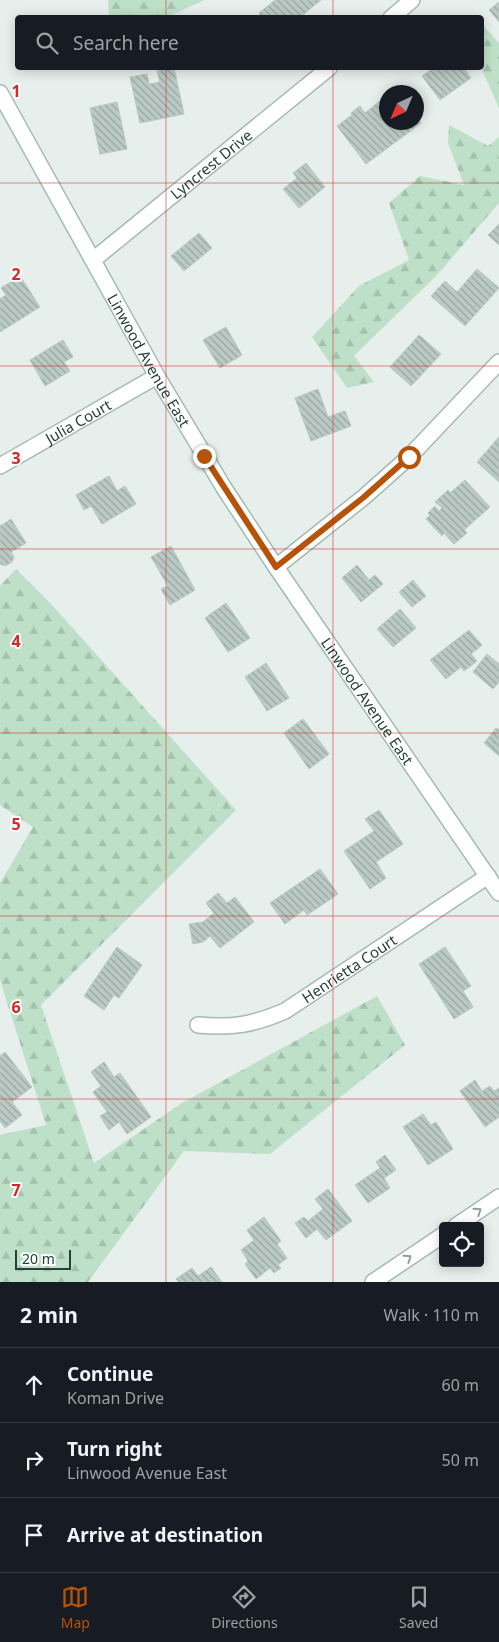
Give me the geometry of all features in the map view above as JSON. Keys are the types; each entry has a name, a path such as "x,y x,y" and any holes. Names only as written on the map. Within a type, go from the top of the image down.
{"street":[{"path":"394,15 412,0"},
{"name":"Lyncrest Drive","path":"93,260 327,70"},
{"name":"Linwood Avenue East","path":"0,93 157,376 224,488 499,893"},
{"path":"276,567 364,497 409,457 499,362"},
{"name":"Julia Court","path":"0,466 157,376"},
{"name":"Henrietta Court","path":"198,1025 237,1026 262,1021 285,1011 488,876"},
{"path":"462,1222 499,1197"},
{"path":"373,1282 439,1238"}],"green space":[{"path":"108,0 204,0 172,15 109,15"},
{"path":"484,26 499,43 499,108 482,70 484,70"},
{"path":"449,125 488,146 499,137 499,203 438,274 354,356 374,382 347,388 312,337 359,286 409,260 389,203 420,176 464,185 448,143"},
{"path":"16,569 52,605 236,810 41,1005 94,1163 182,1103 377,996 405,1045 270,1154 184,1151 88,1282 0,1282 0,1135 46,1125 0,980 0,883 33,827 0,805 0,586"}],"building":[{"path":"275,0 321,0 303,15 260,15 259,13"},
{"path":"499,2 499,22 489,10"},
{"path":"174,70 184,114 140,123 130,77 147,74 149,84 160,82 157,71"},
{"path":"431,70 465,70 471,78 440,100 422,76"},
{"path":"117,102 127,149 100,154 90,108"},
{"path":"379,102 379,130 412,130 366,164 337,126 352,115 351,113 360,106 365,113"},
{"path":"306,163 325,187 299,208 283,189 297,178 293,173"},
{"path":"499,224 499,245 488,235"},
{"path":"199,233 212,248 184,271 171,256"},
{"path":"477,269 499,288 465,326 431,296 445,281 457,292"},
{"path":"20,276 40,307 0,332 0,299 6,295 1,288"},
{"path":"226,327 242,355 220,368 203,340"},
{"path":"419,335 441,354 411,386 390,367"},
{"path":"63,340 73,357 64,362 70,371 45,386 30,360"},
{"path":"318,389 328,417 345,411 351,426 311,441 295,398"},
{"path":"499,437 499,482 477,462"},
{"path":"109,476 117,491 125,486 136,504 102,524 91,506 84,510 76,495"},
{"path":"465,480 490,507 464,530 467,533 454,544 444,533 442,536 426,519 430,515 428,513 435,506 439,511 442,508 435,502 448,490 450,493"},
{"path":"11,519 26,543 11,552 14,557 12,562 5,566 0,564 0,526"},
{"path":"171,546 195,590 170,605 161,589 168,586 151,557"},
{"path":"357,565 369,580 375,575 383,584 361,602 342,578"},
{"path":"413,580 426,596 412,607 399,592"},
{"path":"226,603 250,638 228,652 205,618"},
{"path":"400,609 416,628 393,647 377,629"},
{"path":"469,630 482,645 471,654 477,661 464,671 461,667 446,679 430,660"},
{"path":"487,654 499,664 499,682 493,689 473,672"},
{"path":"266,663 289,698 267,711 245,677"},
{"path":"303,719 329,754 309,769 284,733"},
{"path":"496,728 499,730 499,756 484,743"},
{"path":"379,810 403,844 376,862 386,878 370,889 344,851 374,831 365,819"},
{"path":"320,869 338,894 307,915 304,910 285,924 270,903"},
{"path":"218,893 227,903 235,897 254,922 220,948 210,936 203,942 193,944 189,924 203,922 214,913 206,903"},
{"path":"117,947 142,965 119,998 114,995 104,1010 84,996"},
{"path":"445,947 471,986 463,991 473,1007 454,1019 419,964"},
{"path":"5,1052 32,1087 12,1102 22,1115 5,1128 0,1121 0,1056"},
{"path":"104,1062 114,1077 120,1073 151,1117 127,1134 119,1122 109,1130 100,1116 107,1112 93,1092 101,1086 91,1072"},
{"path":"475,1080 482,1091 490,1086 494,1091 499,1088 499,1117 485,1127 460,1091"},
{"path":"423,1114 431,1125 436,1122 453,1149 428,1165 403,1127"},
{"path":"385,1155 396,1170 384,1178 390,1188 368,1203 355,1185 380,1168 376,1162"},
{"path":"328,1189 352,1221 326,1240 317,1229 306,1238 295,1223 304,1217 308,1221 323,1209 315,1199"},
{"path":"264,1217 281,1241 277,1244 287,1258 278,1265 281,1268 274,1273 270,1268 256,1279 245,1264 248,1261 241,1250 254,1240 247,1230"},
{"path":"211,1267 222,1282 179,1282 176,1279 192,1268 198,1276"}],"route":[{"path":"204,456 276,567 364,497 409,457"}]}
